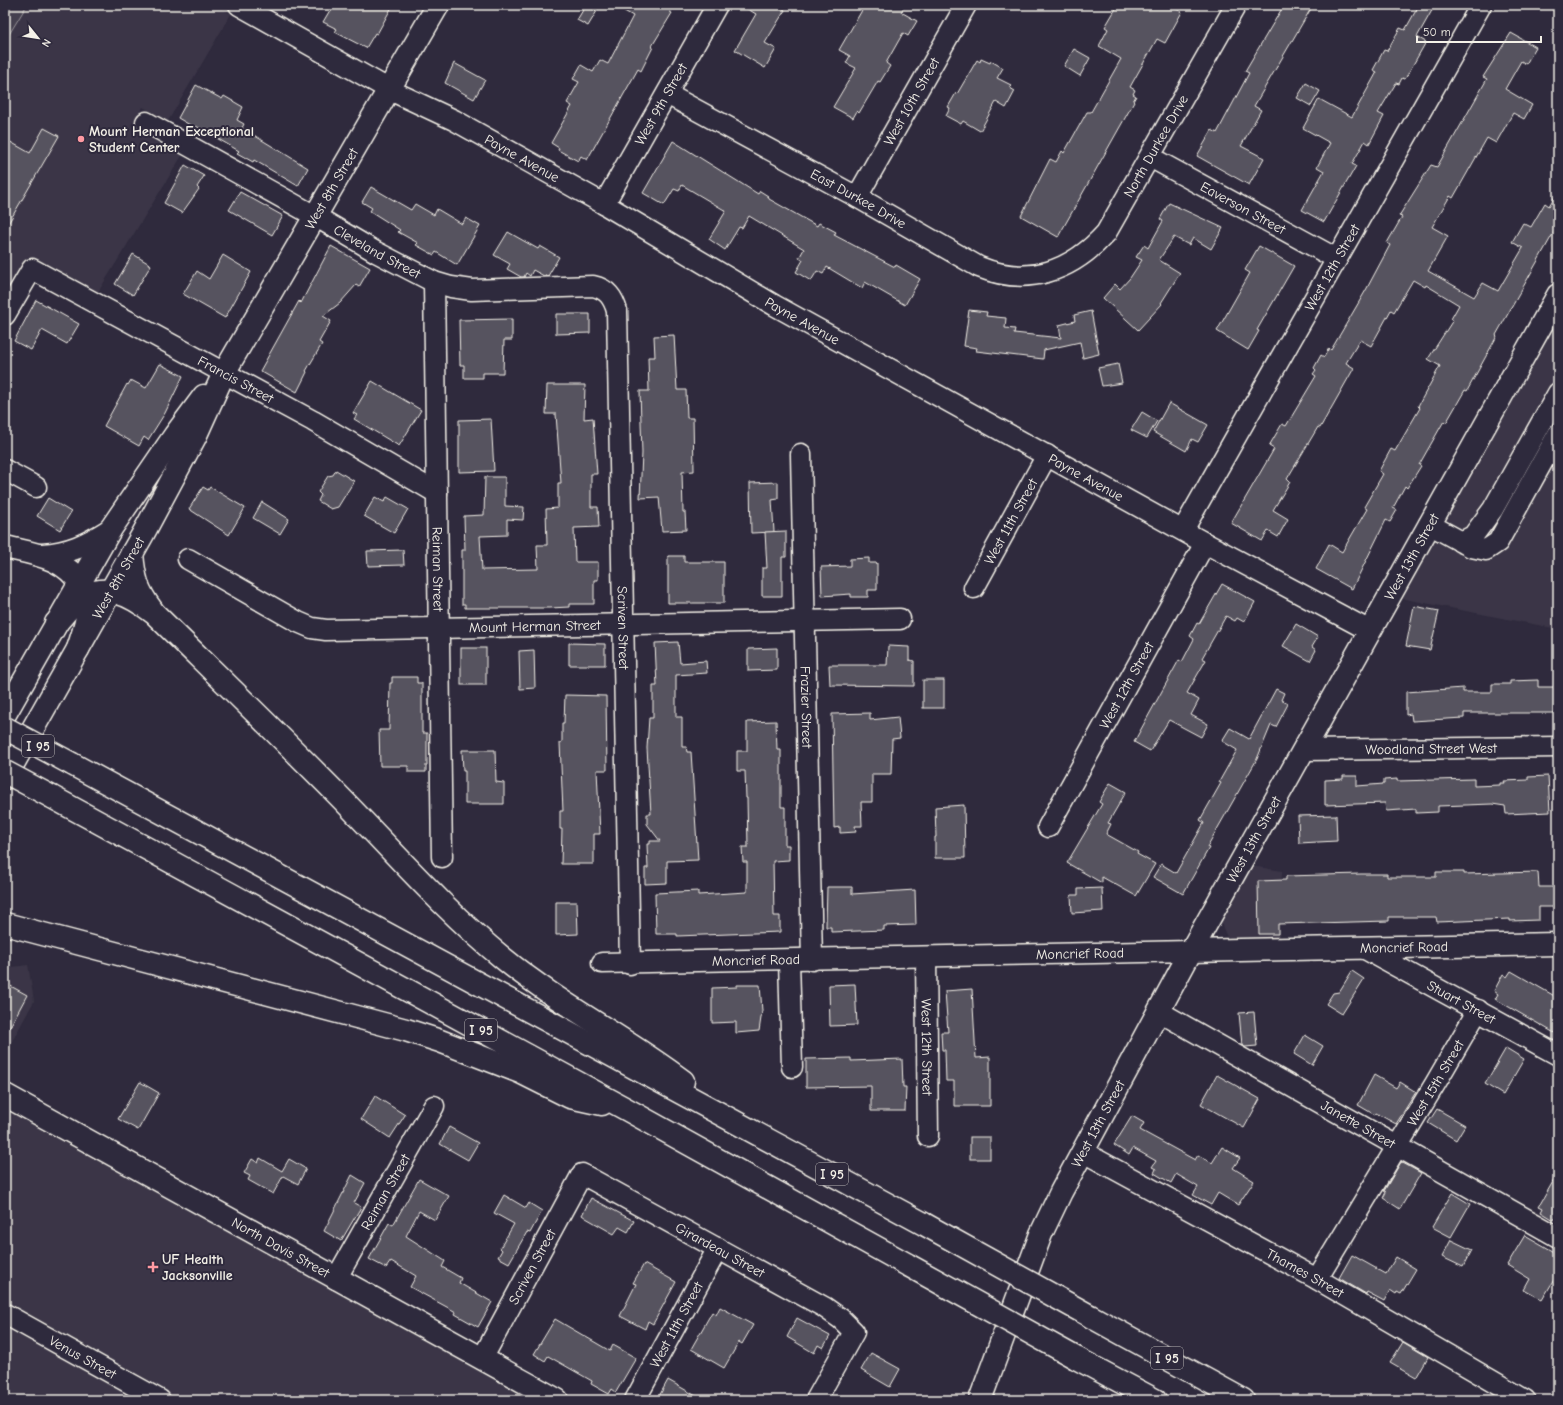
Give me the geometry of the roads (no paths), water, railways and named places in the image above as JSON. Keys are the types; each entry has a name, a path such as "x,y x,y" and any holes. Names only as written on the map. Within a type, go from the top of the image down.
{"main road":[{"name":"West 8th Street","path":"5,778 111,591 195,437 224,373 390,90 438,5"},
{"name":"West 13th Street","path":"980,1400 1041,1234 1061,1192 1191,951 1558,295"},
{"name":"West 8th Street","path":"83,588 110,530 179,429 224,373"},
{"path":"41,555 61,554 84,546 110,530"},
{"path":"5,547 41,555 60,562 72,571 83,588 88,609 78,649"},
{"path":"132,553 136,582 140,594 155,614"},
{"path":"83,588 111,591 142,603 155,614 339,796 448,909 476,935 534,983 651,1056 740,1124"},
{"path":"5,714 56,623 75,603 83,588"},
{"name":"I 95","path":"5,728 740,1124 1243,1400"},
{"name":"I 95","path":"5,772 626,1109 1076,1358 1155,1400"},
{"path":"5,924 406,1030 440,1041 520,1072 570,1097 626,1109"},
{"name":"Moncrief Road","path":"1191,951 1558,944"},
{"name":"North Davis Street","path":"5,1095 482,1359 547,1398"}],"street":[{"name":"Payne Avenue","path":"239,5 390,90 454,120 604,204 774,305 1205,543 1370,631"},
{"name":"West 9th Street","path":"604,204 717,5"},
{"name":"West 10th Street","path":"857,197 966,5"},
{"name":"North Durkee Drive","path":"1057,270 1075,261 1093,247 1106,233 1236,5"},
{"name":"West 12th Street","path":"1183,530 1481,5"},
{"name":"East Durkee Drive","path":"667,94 857,197 979,267 994,273 1014,276 1057,270"},
{"name":"Cleveland Street","path":"146,122 315,216 376,252 434,282 451,287 472,290 593,286 601,288 608,293"},
{"name":"Eaverson Street","path":"1150,157 1337,259"},
{"name":"Francis Street","path":"5,315 32,269 313,421 437,494"},
{"name":"Reiman Street","path":"434,282 442,857"},
{"name":"Scriven Street","path":"608,293 614,301 617,310 630,964"},
{"path":"1461,542 1473,536 1493,509 1558,393"},
{"path":"1429,524 1470,548 1486,550 1498,542 1558,434"},
{"name":"Frazier Street","path":"801,454 812,960"},
{"name":"West 11th Street","path":"974,588 1047,455"},
{"path":"5,470 36,487"},
{"name":"West 12th Street","path":"1048,827 1205,543"},
{"name":"Mount Herman Street","path":"188,559 298,622 312,628 326,630 900,619"},
{"name":"Woodland Street West","path":"1304,750 1558,747"},
{"name":"Stuart Street","path":"1365,948 1558,1055"},
{"name":"Moncrief Road","path":"602,963 630,964 1191,951"},
{"name":"West 12th Street","path":"926,957 928,1136"},
{"path":"789,960 792,1067"},
{"name":"West 15th Street","path":"1317,1279 1478,1010"},
{"name":"Janette Street","path":"1158,1011 1558,1237"},
{"name":"Reiman Street","path":"336,1279 434,1106"},
{"name":"Thames Street","path":"1083,1152 1317,1279 1525,1400"},
{"name":"Scriven Street","path":"482,1359 582,1174"},
{"name":"Girardeau Street","path":"582,1174 718,1248 841,1319 854,1332 816,1400"},
{"name":"West 11th Street","path":"635,1400 718,1248"},
{"name":"Venus Street","path":"5,1314 160,1400"}],"place":[{"name":"Mount Herman Exceptional Student Center","path":"81,139"},
{"name":"UF Health Jacksonville","path":"153,1267"}]}
